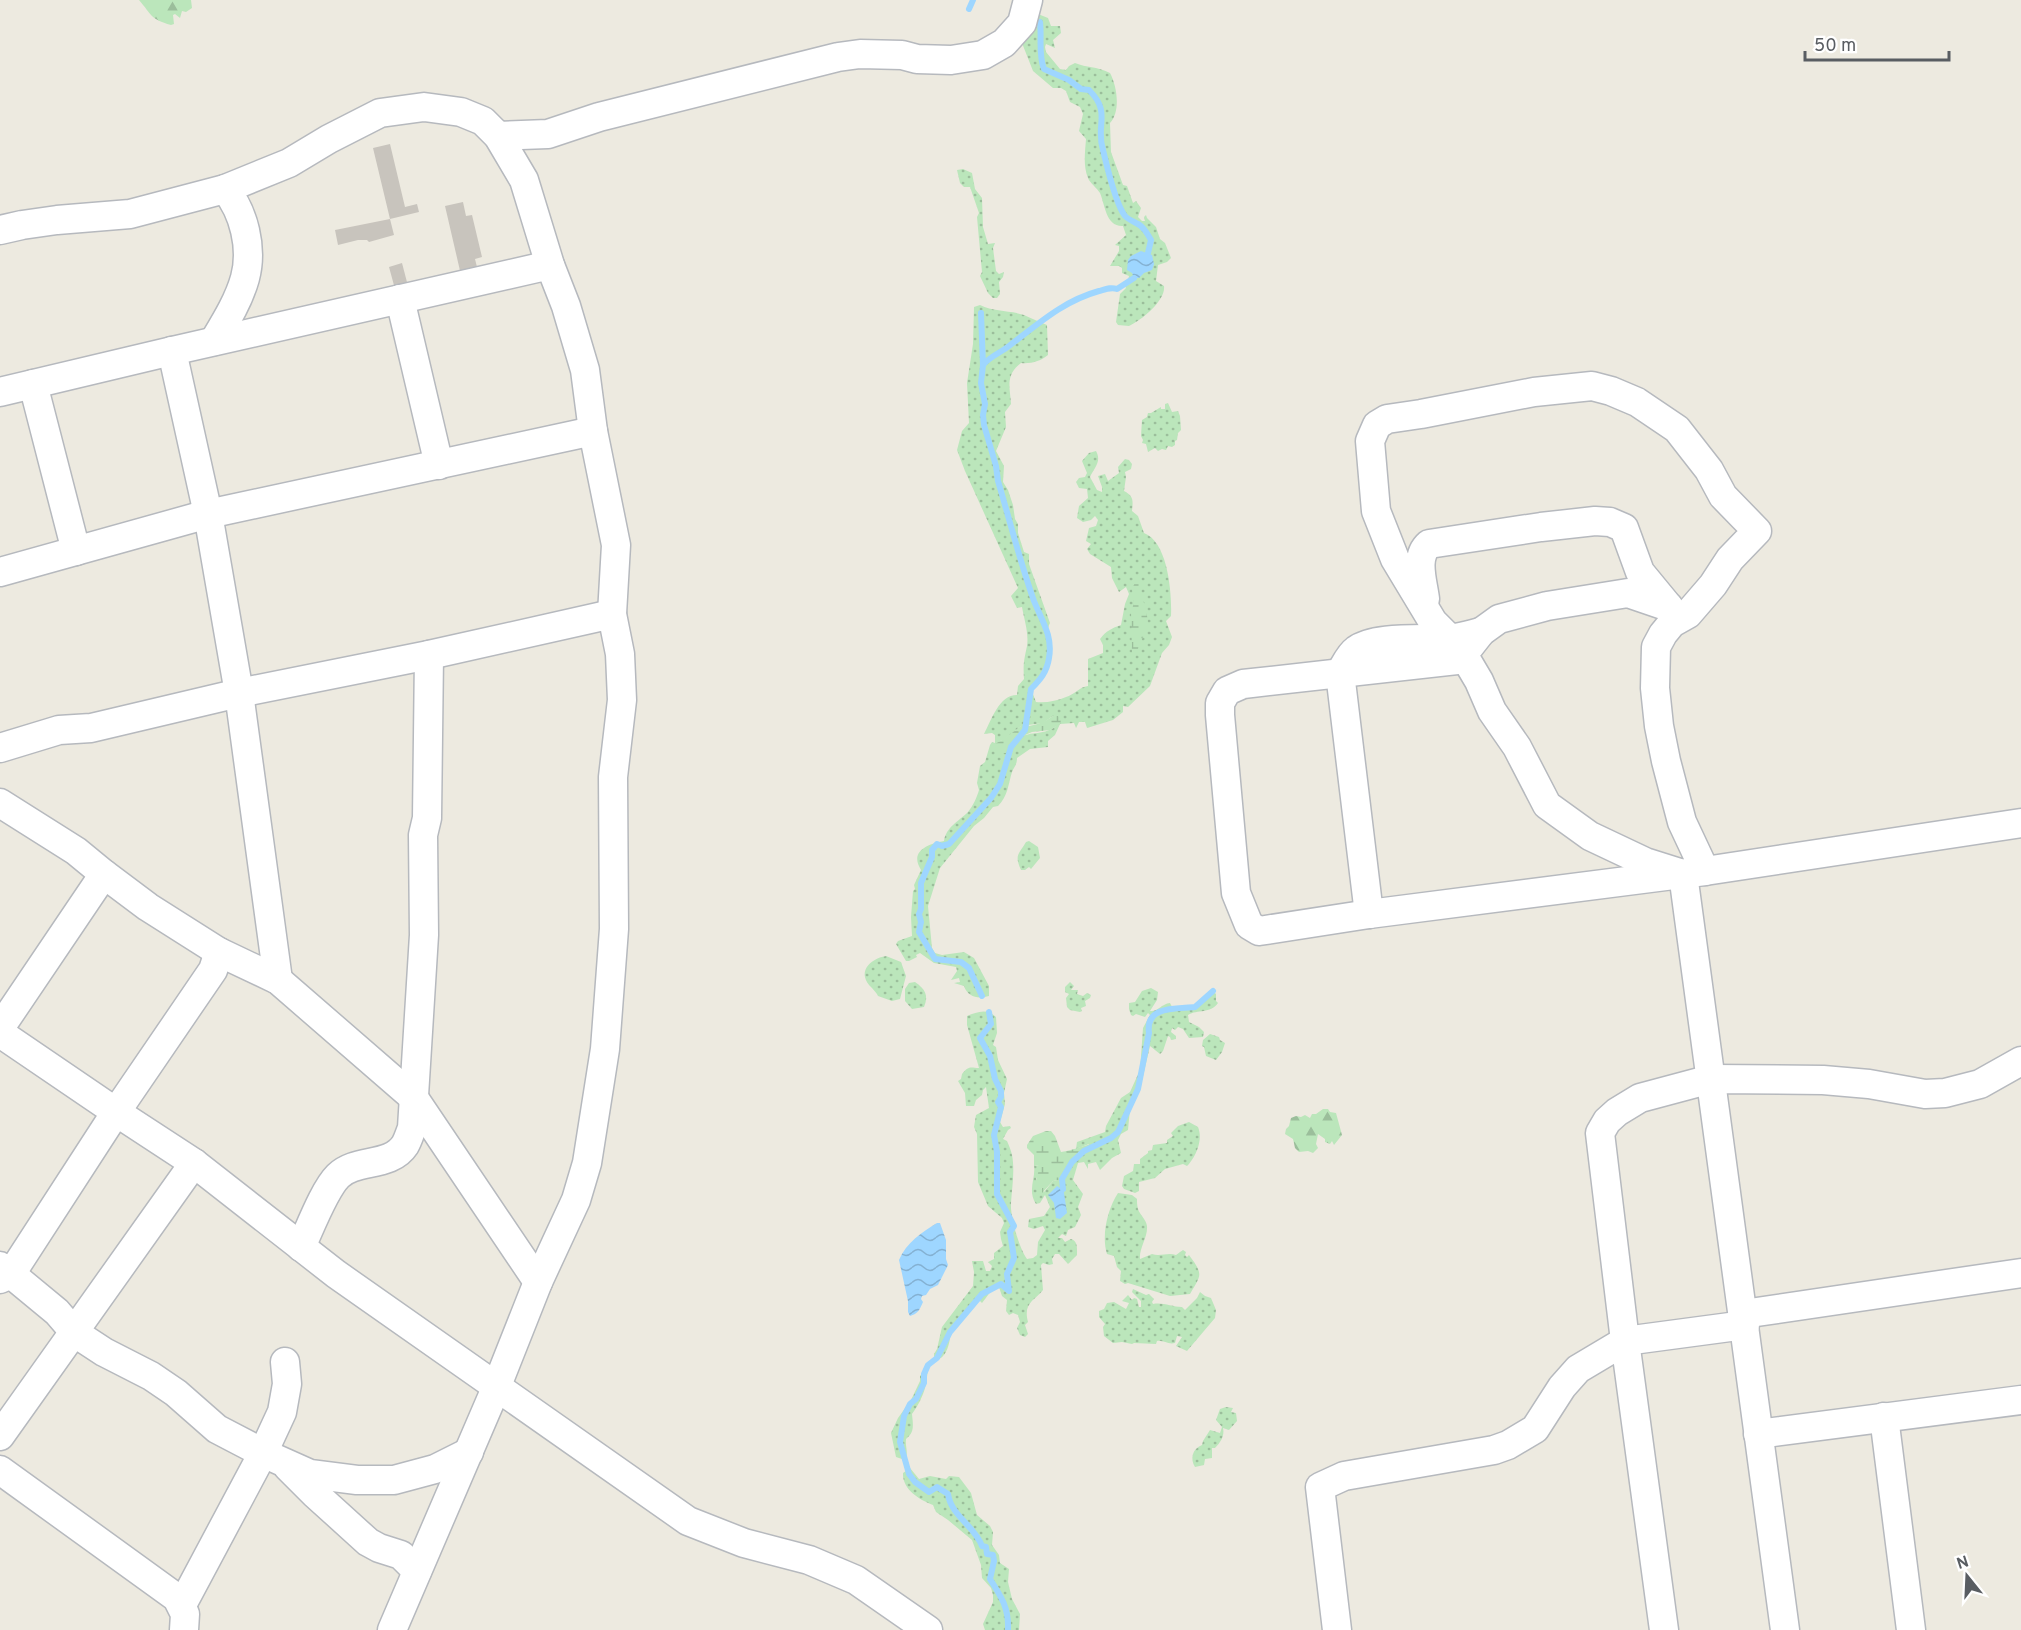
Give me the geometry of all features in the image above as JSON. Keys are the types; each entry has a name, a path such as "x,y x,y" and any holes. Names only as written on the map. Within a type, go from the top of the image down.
{"street":[{"path":"498,136 548,134 599,117 838,57 860,54 902,55 917,59 951,60 983,55 1004,44 1022,23 1028,0"},
{"path":"0,230 57,220 130,214 225,189 289,163 380,113 424,107 461,112 483,121 498,136 524,180 585,370 592,431 616,545 612,614 620,654 622,700 614,777 614,929 605,1049 587,1163 576,1200 538,1282 496,1388 392,1630"},
{"path":"214,341 231,312 246,277 248,243 255,207 264,188 289,163"},
{"path":"225,189 236,201 248,243"},
{"path":"0,392 550,265"},
{"path":"400,298 439,465"},
{"path":"172,351 208,514 239,693 278,980"},
{"path":"33,384 76,551"},
{"path":"1694,872 1645,862 1590,836 1547,805 1517,747 1492,711 1479,681 1458,649 1434,622 1395,559 1376,511 1371,441 1377,425 1387,419 1534,392 1592,386 1611,391 1637,402 1677,429 1709,470 1723,496 1756,531 1730,559 1713,585 1678,610 1656,647 1655,688 1659,726 1694,872 1712,1079 1785,1630"},
{"path":"0,572 208,514 592,431"},
{"path":"1426,608 1420,560 1422,549 1429,544 1595,521 1610,522 1624,528 1640,572 1678,610"},
{"path":"1678,610 1628,593 1546,606 1499,619 1481,632 1473,642 1458,649 1340,673 1243,684 1227,691 1220,703 1236,893 1250,925 1259,931 1369,914 1694,872 2021,823"},
{"path":"0,748 59,730 91,728 239,693 429,655 612,614"},
{"path":"302,1247 329,1188 337,1177 347,1168 391,1158 405,1146 412,1128 424,935 423,836 428,818 429,655"},
{"path":"1340,673 1369,914"},
{"path":"7,812 76,851 148,907 219,952 278,980 414,1098 538,1282"},
{"path":"104,874 0,1030 116,1112 194,1163 336,1274 688,1521 744,1543 808,1560 856,1580 928,1630"},
{"path":"219,952 213,970 4,1273 57,1312 75,1333 104,1352 151,1376 218,1429 310,1474 357,1480 394,1480 435,1469 469,1452"},
{"path":"1664,1630 1600,1133 1607,1121 1640,1098 1712,1079 1823,1080 1869,1084 1925,1094 1945,1093 1980,1084 2021,1061"},
{"path":"0,1436 194,1163"},
{"path":"1337,1630 1320,1487 1344,1476 1494,1450 1508,1445 1535,1429 1562,1387 1578,1369 1625,1341 2021,1273"},
{"path":"183,1618 274,1458 287,1384 285,1362"},
{"path":"1758,1434 2021,1400"},
{"path":"1884,1417 1911,1630"},
{"path":"274,1458 368,1542 401,1556 417,1571"},
{"path":"0,1470 177,1598 183,1618"}],"green space":[{"path":"139,0 191,0 192,8 186,12 182,11 180,18 173,15 174,24 171,25 155,18"},
{"path":"1038,14 1048,18 1051,26 1060,26 1061,33 1053,40 1055,48 1046,44 1045,47 1046,52 1060,69 1066,70 1075,63 1110,73 1117,98 1116,112 1110,123 1111,152 1123,185 1127,186 1133,203 1136,201 1141,208 1138,217 1145,221 1146,215 1156,227 1171,258 1158,265 1156,281 1164,286 1161,297 1146,314 1129,326 1118,325 1116,322 1120,294 1126,288 1121,287 1129,276 1122,273 1122,268 1119,266 1110,266 1119,251 1119,246 1115,245 1126,235 1123,226 1113,223 1110,219 1100,193 1090,182 1086,173 1086,139 1079,131 1083,114 1080,107 1070,102 1066,91 1053,88 1033,71 1020,38"},
{"path":"963,169 972,173 975,189 982,198 983,227 988,244 995,243 993,248 996,271 999,274 1004,272 999,282 1000,294 997,298 993,298 988,293 980,276 982,272 977,217 979,213 970,187 964,187 960,183 957,170"},
{"path":"980,305 1018,313 1047,325 1048,355 1036,362 1021,363 1013,372 1010,387 1011,404 1005,412 1006,427 996,451 1004,466 1003,482 1013,505 1018,533 1024,552 1029,554 1029,564 1050,623 1048,630 1050,656 1044,674 1031,689 1036,702 1059,700 1088,686 1088,659 1103,653 1100,639 1109,630 1121,625 1129,594 1126,587 1119,592 1112,578 1111,567 1090,554 1087,549 1091,544 1086,541 1089,528 1096,526 1098,520 1095,516 1083,522 1077,518 1079,506 1088,498 1087,489 1079,488 1076,482 1079,478 1085,477 1087,473 1082,461 1089,453 1096,451 1098,455 1097,465 1090,477 1097,490 1102,492 1098,476 1105,474 1108,481 1119,473 1118,467 1125,459 1132,464 1131,469 1125,472 1124,491 1131,497 1132,511 1138,516 1144,533 1152,538 1158,547 1167,569 1171,616 1166,621 1172,637 1162,653 1150,686 1128,707 1123,706 1123,712 1113,720 1087,728 1085,722 1079,722 1076,728 1074,723 1060,724 1055,735 1048,741 1048,747 1030,749 1017,758 1004,798 974,826 940,868 928,906 932,948 935,953 942,955 964,952 974,958 989,986 989,996 981,997 974,997 964,986 954,983 960,982 959,978 951,980 957,971 956,967 934,963 920,953 916,955 917,957 906,961 896,944 912,936 913,891 921,870 917,858 919,853 927,846 944,841 950,828 972,807 979,790 977,783 980,766 985,762 990,745 992,742 995,743 995,735 984,734 1001,703 1017,695 1018,686 1024,679 1027,631 1022,607 1017,608 1011,596 1018,588 957,450 962,431 969,423 967,383 973,344 974,307","holes":["1053,716 1056,726 1044,732 1022,737 1011,747 1000,741 1021,726 1043,723"]},
{"path":"1168,403 1172,412 1178,411 1180,416 1181,430 1175,445 1168,446 1166,450 1158,451 1155,448 1148,452 1146,444 1142,443 1142,420 1147,417 1148,413 1161,407 1165,409 1165,404"},
{"path":"1138,576 1140,578 1140,598 1146,605 1144,609 1148,620 1137,653 1134,654 1132,653 1131,612 1134,603 1132,589"},
{"path":"1058,716 1061,720 1060,724 1050,730 1032,732 1018,738 1010,753 998,753 995,744 1026,722 1029,726"},
{"path":"1029,841 1038,847 1040,858 1031,869 1029,867 1021,870 1018,855"},
{"path":"886,956 901,962 906,976 900,999 892,1001 878,996 865,977 870,963"},
{"path":"915,982 924,990 926,999 924,1007 912,1009 905,1001 905,989 909,983"},
{"path":"1070,982 1074,986 1071,990 1078,990 1077,994 1091,995 1080,1012 1067,1007 1066,998 1069,994 1065,992 1065,987"},
{"path":"1151,988 1158,992 1157,1000 1150,1011 1170,1003 1172,1007 1191,1007 1213,991 1218,1003 1211,1009 1188,1015 1189,1022 1204,1032 1203,1037 1189,1038 1183,1029 1172,1028 1171,1032 1176,1039 1171,1040 1168,1036 1160,1054 1150,1046 1140,1089 1130,1109 1128,1130 1121,1134 1118,1140 1121,1153 1100,1170 1096,1162 1088,1164 1088,1169 1084,1162 1078,1163 1073,1180 1083,1194 1078,1207 1081,1215 1075,1227 1068,1230 1066,1236 1062,1234 1058,1238 1062,1238 1065,1242 1073,1240 1077,1246 1077,1255 1068,1264 1059,1254 1055,1254 1052,1259 1053,1264 1043,1263 1041,1265 1043,1290 1028,1306 1028,1322 1025,1325 1028,1334 1025,1337 1020,1335 1017,1328 1020,1322 1018,1315 1013,1313 1009,1315 1006,1311 1007,1300 1002,1296 999,1287 991,1291 982,1303 976,1301 950,1332 945,1354 934,1361 942,1327 973,1286 972,1261 983,1261 986,1271 990,1271 992,1266 988,1262 994,1259 994,1253 1003,1246 1000,1232 1004,1223 1002,1218 988,1206 978,1182 977,1134 974,1127 976,1115 989,1108 986,1087 974,1106 966,1106 965,1093 958,1081 966,1069 979,1068 967,1025 967,1016 986,1012 996,1017 997,1033 993,1045 996,1047 998,1060 1007,1079 1004,1093 1005,1104 1000,1122 1003,1127 1010,1126 1011,1128 1003,1139 1007,1141 1013,1161 1012,1216 1018,1240 1027,1259 1037,1255 1038,1242 1045,1230 1043,1226 1034,1229 1028,1227 1029,1219 1044,1216 1050,1207 1045,1195 1040,1203 1036,1204 1033,1199 1034,1165 1039,1166 1036,1179 1044,1192 1053,1181 1058,1180 1062,1185 1068,1167 1089,1144 1076,1149 1077,1142 1105,1132 1121,1098 1130,1092 1140,1070 1143,1028 1150,1015 1148,1013 1145,1017 1131,1015 1129,1003 1135,1002 1142,991"},
{"path":"1210,1034 1219,1037 1225,1043 1216,1060 1206,1056 1202,1046 1203,1040"},
{"path":"1323,1109 1336,1113 1342,1135 1334,1145 1332,1141 1330,1144 1325,1142 1325,1139 1318,1134 1316,1144 1318,1148 1313,1153 1299,1152 1295,1148 1293,1139 1285,1134 1291,1118 1305,1115 1310,1118 1312,1114"},
{"path":"1189,1122 1198,1127 1200,1136 1197,1151 1189,1164 1165,1169 1155,1178 1139,1182 1139,1191 1135,1193 1124,1189 1122,1186 1124,1176 1133,1171 1134,1164 1140,1164 1140,1159 1152,1150 1153,1145 1167,1143 1167,1140 1173,1136 1171,1133 1178,1126"},
{"path":"1051,1131 1055,1136 1061,1152 1097,1144 1078,1156 1068,1166 1063,1186 1058,1180 1053,1181 1042,1193 1042,1188 1036,1189 1039,1166 1034,1165 1034,1155 1027,1145 1033,1136"},
{"path":"1118,1193 1132,1195 1137,1199 1138,1209 1146,1224 1147,1230 1140,1259 1152,1254 1176,1255 1183,1250 1186,1252 1185,1255 1187,1257 1189,1255 1194,1262 1199,1275 1190,1294 1170,1296 1120,1281 1121,1271 1117,1267 1114,1256 1107,1254 1105,1247 1105,1230 1111,1206"},
{"path":"1133,1289 1146,1295 1149,1294 1154,1299 1153,1304 1182,1307 1185,1310 1200,1292 1211,1298 1216,1310 1215,1318 1187,1351 1176,1346 1182,1337 1177,1336 1175,1343 1157,1341 1156,1344 1113,1343 1104,1336 1105,1324 1099,1317 1099,1311 1104,1309 1107,1303 1114,1302 1126,1309 1129,1303 1122,1301 1128,1295 1132,1300 1137,1299 1141,1307 1141,1301 1132,1292"},
{"path":"928,1365 924,1391 912,1414 913,1428 906,1439 905,1460 896,1457 891,1433"},
{"path":"1233,1408 1231,1412 1236,1413 1237,1421 1229,1430 1223,1428 1222,1439 1215,1448 1212,1448 1212,1458 1205,1459 1204,1465 1195,1467 1192,1458 1194,1452 1202,1445 1210,1430 1220,1433 1222,1427 1216,1420 1220,1409"},
{"path":"910,1468 919,1479 930,1476 946,1479 949,1476 959,1477 971,1493 977,1515 990,1526 993,1532 992,1545 999,1555 1000,1563 1009,1569 1008,1582 1012,1599 1020,1614 1019,1630 985,1630 983,1624 993,1602 993,1595 991,1588 982,1578 981,1565 972,1540 936,1512 933,1505 917,1497 908,1489 903,1473"}],"water":[{"path":"1141,251 1152,255 1154,264 1152,270 1139,278 1134,278 1127,270 1128,260"},
{"path":"1057,1186 1060,1188 1063,1186 1067,1213 1060,1219 1056,1218 1054,1203 1048,1195"},
{"path":"940,1223 946,1240 948,1265 938,1285 922,1296 923,1302 920,1309 910,1316 899,1260 910,1243"}],"building":[{"path":"390,144 405,207 417,204 419,212 390,219 373,148"},
{"path":"463,202 466,216 472,215 482,257 475,259 478,271 461,275 445,206"},
{"path":"390,219 394,235 369,242 358,240 338,245 335,230"},
{"path":"402,263 408,286 395,289 389,267"}],"waterway":[{"path":"969,9 973,0"},
{"path":"1040,22 1044,69 1069,80 1081,89 1089,90 1100,105 1101,141 1115,194 1125,216 1141,226 1151,240 1148,253"},
{"path":"983,365 1062,307 1086,295 1111,288 1117,289 1134,278"},
{"path":"981,313 983,365 981,383 985,404 984,425 998,481 1034,601 1046,629 1050,650 1045,672 1031,689 1025,730 1011,747 1000,784 991,798 949,844 942,846 937,844 932,850 932,857 921,883 919,932 935,959 961,962 969,968 982,996"},
{"path":"1063,1189 1062,1179 1072,1162 1084,1151 1111,1138 1118,1132 1138,1089 1152,1017 1164,1010 1195,1007 1213,991"},
{"path":"989,1012 991,1024 980,1038 990,1056 995,1079 1001,1091 998,1102 1001,1107 994,1135 997,1152 997,1194 1014,1226 1010,1232 1014,1258 1007,1274 1009,1291 1001,1284 982,1294 950,1332 937,1358 928,1365 924,1374 924,1383 904,1416 900,1442 909,1474 915,1482 929,1492 937,1487 948,1494 958,1515 979,1539 982,1546 986,1547 987,1554 993,1555 990,1579 1006,1609 1008,1630"}]}
